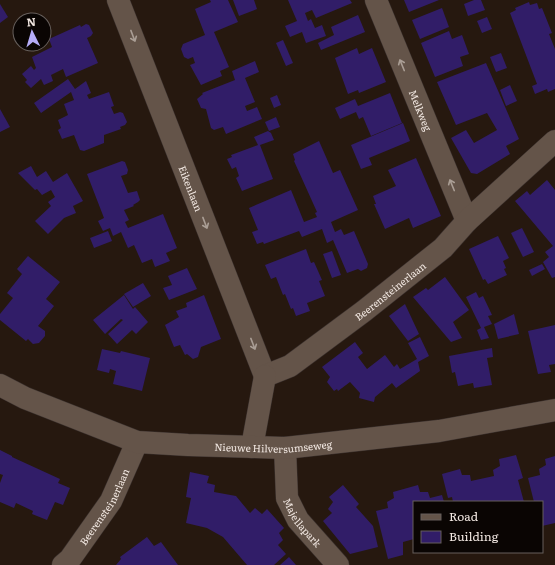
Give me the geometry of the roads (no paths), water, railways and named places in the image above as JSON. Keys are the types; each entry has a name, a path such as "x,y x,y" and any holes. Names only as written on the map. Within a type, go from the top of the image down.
{"street":[{"name":"Eikenlaan","path":"118,0 265,376"},
{"name":"Melkweg","path":"376,0 467,221"},
{"name":"Beerensteinerlaan","path":"265,376 290,366 364,311 443,248 467,221 555,141"},
{"path":"252,447 265,376"},
{"name":"Nieuwe Hilversumseweg","path":"0,385 25,398 137,442 285,448 439,431 555,410"},
{"name":"Beerensteinerlaan","path":"69,563 111,501 137,442"},
{"name":"Majellapark","path":"285,448 287,498 298,520 338,565"}]}
